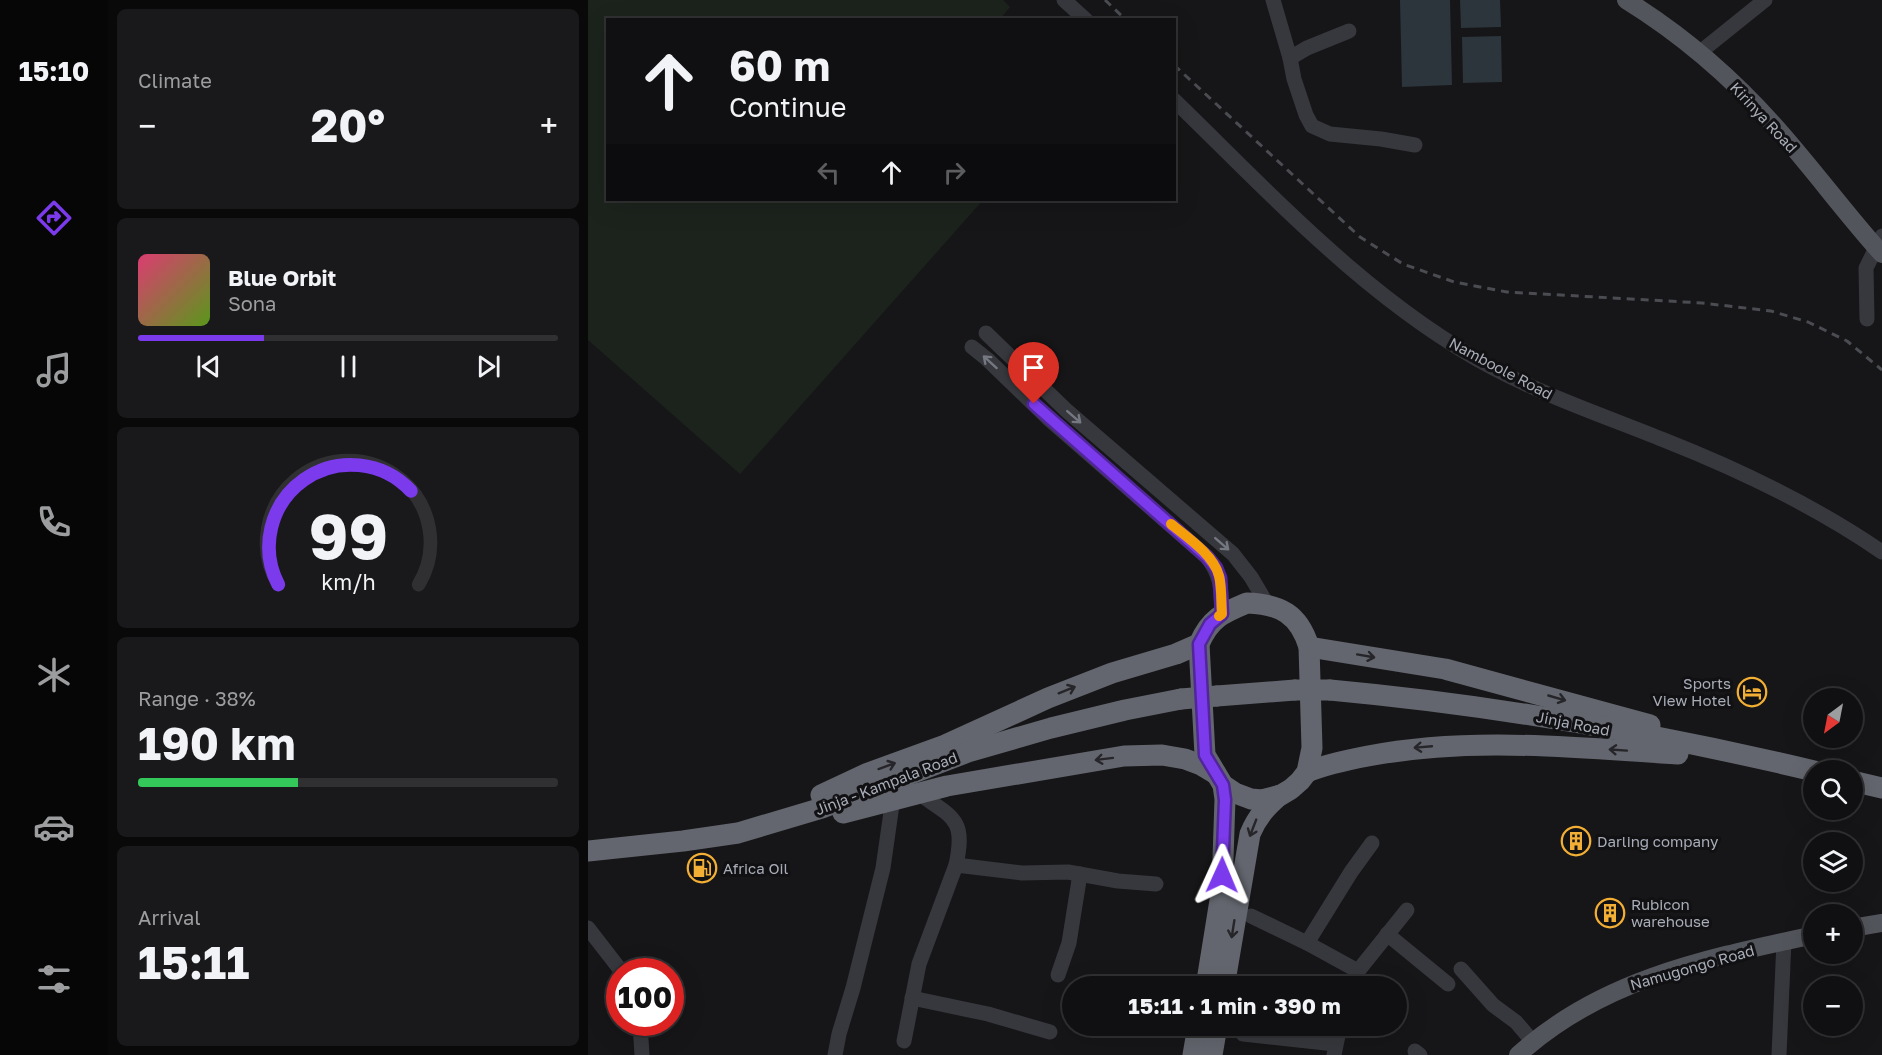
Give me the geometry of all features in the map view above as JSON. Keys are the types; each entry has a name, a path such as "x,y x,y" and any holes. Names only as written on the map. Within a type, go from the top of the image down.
{"highway":[{"path":"1208,976 1222,888 1225,809 1220,780 1205,755 1199,644 1210,624 1222,614 1248,603 1267,603 1289,614 1305,635 1309,647 1312,748 1307,772 1300,781 1266,807 1256,820 1250,834 1226,976"},
{"path":"738,832 868,773 945,745 1048,698 1112,673 1176,654 1199,644"},
{"path":"1309,647 1477,676 1695,738 1760,759"},
{"name":"Jinja Road","path":"1216,696 1295,690 1330,690 1436,700 1530,714 1803,769"},
{"name":"Jinja - Kampala Road","path":"588,851 667,843 738,832 822,808 968,752 1051,728 1181,699 1216,696"},
{"path":"1307,772 1328,764 1417,747 1485,744 1760,759"},
{"path":"738,832 759,832 791,826 947,786 1124,756 1162,755 1185,759 1201,765 1235,793 1262,800 1281,795"},
{"path":"1863,784 1882,788"},
{"path":"1193,1055 1196,1036"},
{"path":"1212,1055 1215,1036"}],"main road":[{"name":"Kirinya Road","path":"1626,0 1653,17 1699,53 1773,124 1880,245"},
{"path":"1863,927 1882,924"},
{"name":"Namugongo Road","path":"1529,1050 1589,1004 1628,985 1703,961 1803,937"}],"street":[{"path":"1064,0 1084,18"},
{"path":"1273,0 1294,79 1312,126 1330,134 1415,144"},
{"path":"1699,53 1765,0"},
{"path":"1290,58 1307,48 1349,31"},
{"name":"Namboole Road","path":"1176,102 1322,244 1431,331 1473,357 1526,385 1666,441 1783,494 1857,535 1882,552"},
{"path":"1867,319 1866,268 1880,245"},
{"path":"987,333 1066,410 1233,554 1267,603"},
{"path":"972,347 1207,557 1216,568 1220,578 1222,614"},
{"path":"904,1041 919,964 956,865 960,830 957,822 918,794"},
{"path":"835,1055 883,868 893,798"},
{"path":"1307,943 1351,872 1372,843"},
{"path":"956,865 1022,873 1068,872 1118,881 1156,884"},
{"path":"1058,975 1073,925 1080,874"},
{"path":"1355,976 1407,910"},
{"path":"1251,916 1358,970"},
{"path":"588,928 611,958"},
{"path":"1387,934 1449,984"},
{"path":"1779,1055 1784,941"},
{"path":"1461,969 1493,1005 1516,1022 1529,1050"},
{"path":"912,998 988,1014 1050,1032"},
{"path":"641,1036 642,1055"},
{"path":"1254,1036 1334,1050"}],"shaded area":[{"path":"588,0 1003,0 1010,7 1001,18 606,18 606,201 982,201 740,474 588,340"},
{"path":"1400,0 1450,0 1452,85 1402,87"},
{"path":"1460,0 1500,0 1501,27 1461,28"},
{"path":"1501,36 1502,82 1463,83 1462,37"}],"railway":[{"path":"1105,0 1124,18"},
{"path":"1176,67 1360,237 1403,264 1454,282 1507,292 1702,303 1771,311 1808,322 1847,341 1882,370"}],"slow traffic":[{"path":"1171,524 1191,540 1216,568 1220,578 1222,614 1219,616"}],"place":[{"name":"Sports View Hotel","path":"1752,692"},
{"name":"Darling company","path":"1576,841"},
{"name":"Africa Oil","path":"702,868"},
{"name":"Rubicon warehouse","path":"1610,913"}],"route":[{"path":"1034,404 1191,540 1216,568 1220,578 1222,614 1210,624 1199,644 1205,755 1223,785 1225,800 1222,875"}]}
